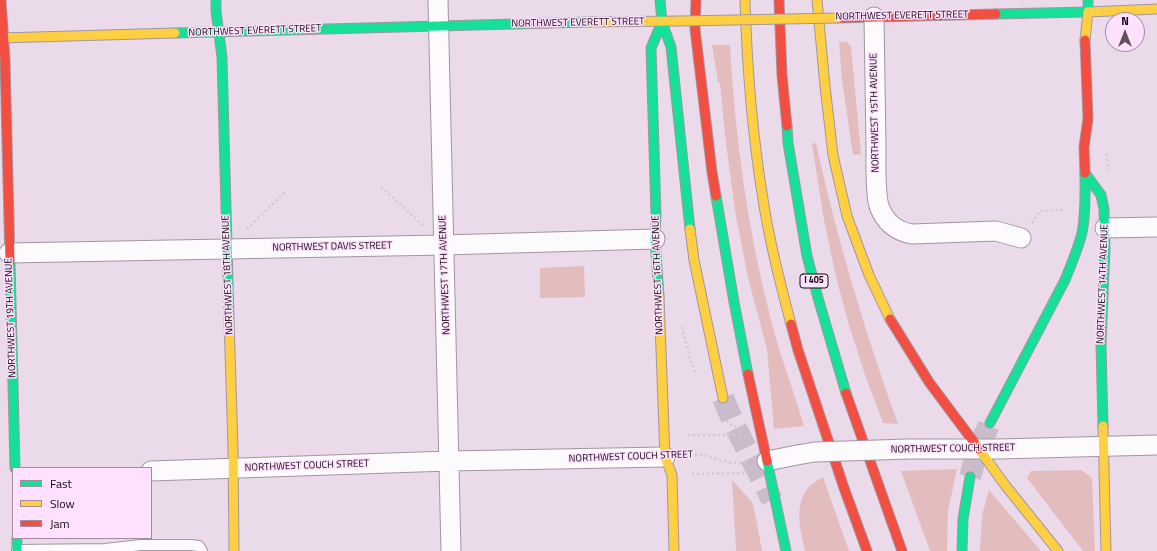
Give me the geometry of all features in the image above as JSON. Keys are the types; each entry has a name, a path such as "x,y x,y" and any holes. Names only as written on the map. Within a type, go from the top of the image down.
{"main road":[{"name":"NORTHWEST 19TH AVENUE","path":"2,0 15,467"},
{"name":"NORTHWEST 18TH AVENUE","path":"216,0 222,57 234,551"},
{"name":"NORTHWEST 16TH AVENUE","path":"660,0 662,22 651,48 656,215 655,239 660,309 665,457 672,475 674,551"},
{"path":"696,0 695,29 712,172 746,366 760,467 786,551"},
{"path":"745,0 753,130 763,201 779,278 798,350 844,488 867,551"},
{"name":"I 405","path":"779,0 782,75 788,143 808,256 818,298 843,384 902,551"},
{"path":"817,0 833,155 847,216 869,275 887,314 930,382 1005,485 1058,551"},
{"path":"990,423 1065,280 1083,228 1085,210 1084,147 1088,119 1086,34 1088,0"},
{"name":"NORTHWEST EVERETT STREET","path":"2,38 636,21 662,22 838,18 874,11 1088,12 1157,10"},
{"path":"662,22 671,47 694,260 724,398"},
{"name":"NORTHWEST 14TH AVENUE","path":"1085,173 1101,195 1104,210 1105,270 1101,344 1106,551"},
{"path":"962,551 963,519 970,478"},
{"path":"17,539 17,551"}],"street":[{"name":"NORTHWEST 17TH AVENUE","path":"438,0 451,551"},
{"name":"NORTHWEST 15TH AVENUE","path":"874,11 877,194 879,205 883,214 889,223 899,230 912,234 996,231 1021,238"},
{"path":"1105,228 1157,227"},
{"name":"NORTHWEST DAVIS STREET","path":"9,253 655,239"},
{"name":"NORTHWEST COUCH STREET","path":"760,467 797,455 815,452 1157,445"},
{"name":"NORTHWEST COUCH STREET","path":"152,471 449,461 665,457"}],"lane":[{"path":"17,551 191,545 199,546 202,551"}],"path":[{"path":"381,187 444,244"},
{"path":"227,249 286,191"},
{"path":"1021,238 1040,211 1066,210"},
{"name":"NORTHWEST COUCH STREET","path":"688,435 747,435"},
{"name":"NORTHWEST COUCH STREET","path":"665,457 704,455 731,464 760,467"},
{"name":"NORTHWEST COUCH STREET","path":"689,474 760,467"}],"shaded area":[{"path":"839,42 847,42 851,47 861,154 853,155 842,80"},
{"path":"712,45 730,45 735,115 749,220 776,337 804,426 774,429 767,349 748,278 735,211 720,83 718,82"},
{"path":"816,143 852,285 898,424 883,423 865,375 849,325 836,277 824,220 812,144"},
{"path":"584,266 585,297 540,298 540,268"},
{"path":"957,469 948,511 947,551 930,551 901,471"},
{"path":"1081,470 1092,478 1095,551 1083,551 1027,478 1031,471"},
{"path":"823,477 849,551 805,551 800,527 799,511 803,495 808,488"},
{"path":"732,480 752,502 762,551 736,551"},
{"path":"989,490 1041,551 980,551 982,515"}],"tunnel":[{"path":"723,398 734,424 772,500"},
{"path":"970,477 978,449 990,423"}],"traffic: fast":[{"path":"216,0 222,57 229,319"},
{"path":"660,0 662,22"},
{"path":"996,14 1088,12 1088,0"},
{"path":"175,33 590,22"},
{"path":"659,296 655,239 656,215 651,48 662,22"},
{"path":"662,22 671,47 690,229"},
{"path":"787,126 788,143 807,256 846,393"},
{"path":"1085,173 1101,195 1104,209 1105,249 1101,344 1103,426"},
{"path":"990,423 1065,280 1074,257 1083,226 1085,173"},
{"path":"716,196 748,374"},
{"path":"10,261 15,467"},
{"path":"767,461 786,551"},
{"path":"962,551 963,519 970,477"},
{"path":"17,539 17,551"}],"traffic: slow":[{"path":"745,0 751,100 759,174 765,215 791,324"},
{"path":"817,0 833,155 847,216 869,275 890,319"},
{"path":"1085,40 1088,12 1157,9"},
{"path":"681,21 838,18"},
{"path":"590,22 680,21"},
{"path":"0,38 175,33"},
{"path":"690,229 694,260 723,398"},
{"path":"659,296 665,457 672,475 674,551"},
{"path":"229,319 233,448 234,551"},
{"path":"1103,426 1106,551"},
{"path":"979,449 1005,485 1058,551"}],"traffic: jam":[{"path":"1,0 5,60 10,261"},
{"path":"696,0 695,29 716,196"},
{"path":"779,0 782,75 787,126"},
{"path":"838,18 996,14"},
{"path":"1085,40 1088,119 1084,147 1085,173"},
{"path":"890,319 929,382 979,449"},
{"path":"791,324 798,350 844,488 867,551"},
{"path":"748,374 767,461"},
{"path":"846,393 902,551"}]}
